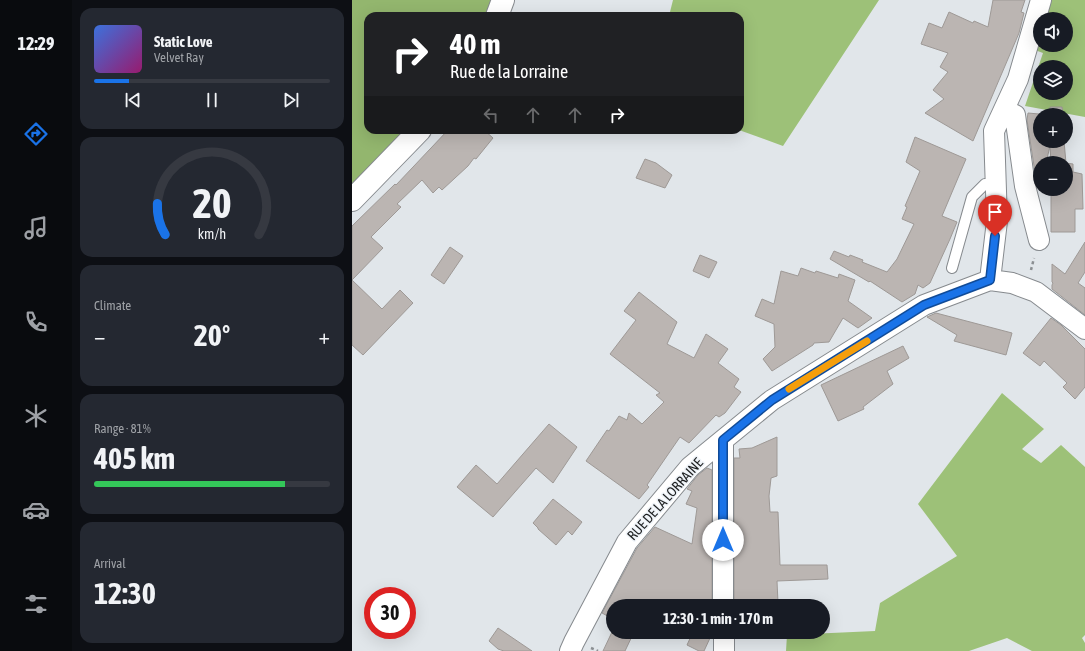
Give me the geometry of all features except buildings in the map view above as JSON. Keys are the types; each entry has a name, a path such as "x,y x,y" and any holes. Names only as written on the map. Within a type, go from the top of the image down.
{"street":[{"path":"498,12 503,0"},
{"path":"1041,0 1018,79 994,131 997,221 990,280 1012,283 1036,292 1085,329"},
{"path":"1004,110 1014,115 1025,186 1039,240"},
{"path":"352,200 416,134"},
{"name":"RUE DE LA LORRAINE","path":"570,651 627,542 690,467 772,400 924,305 990,280"},
{"path":"723,440 723,599"},
{"path":"724,639 724,651"}],"lane":[{"path":"952,268 972,197 985,184 996,184"}],"green space":[{"path":"352,0 503,0 498,12 364,12 364,134 416,134 352,200"},
{"path":"673,0 879,0 783,146 744,132 744,12 670,12"},
{"path":"1041,0 1085,0 1085,117 1073,115 1073,108 1036,108 1025,106 1033,82 1033,100 1073,100 1073,60 1041,60 1043,53 1040,52 1073,52 1073,12 1037,12"},
{"path":"1033,27 1033,49 1027,47"},
{"path":"1002,393 1044,429 1022,449 1041,463 1061,445 1085,467 1085,635 1082,638 1085,643 1085,651 1032,651 1007,638 969,651 786,651 787,639 830,639 830,633 875,631 880,603 957,556 918,504"}],"slow traffic":[{"path":"789,389 867,341"}],"route":[{"path":"723,540 723,440 772,400 924,305 990,280 995,236"}]}
